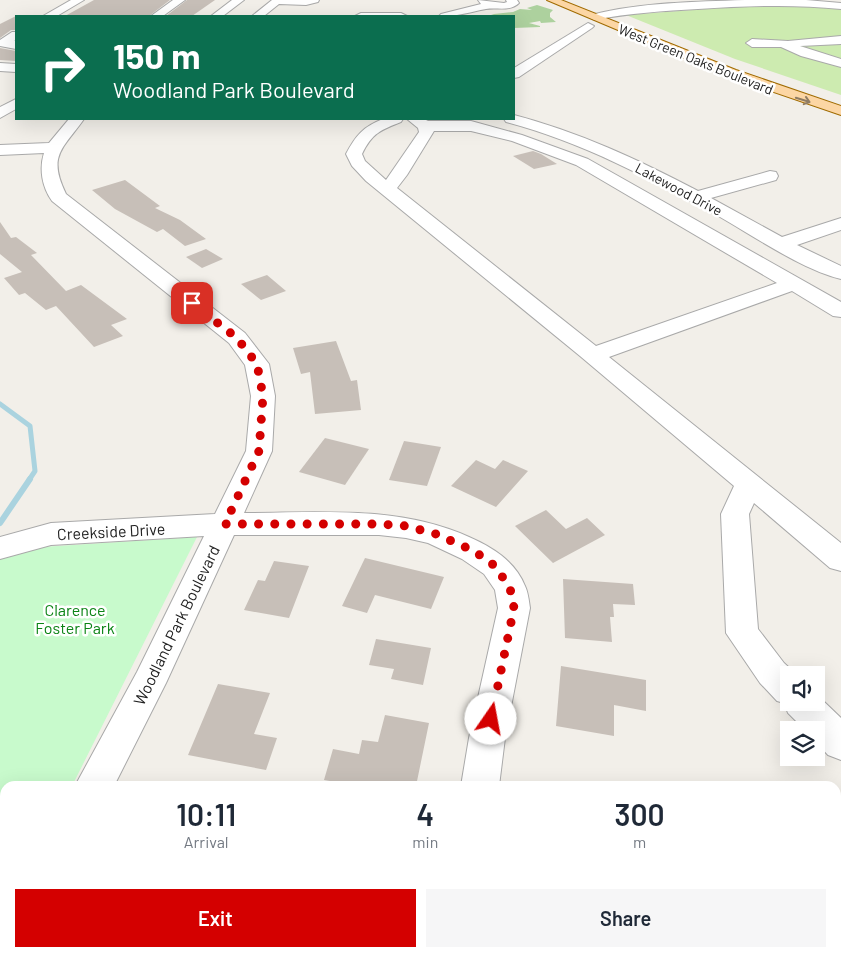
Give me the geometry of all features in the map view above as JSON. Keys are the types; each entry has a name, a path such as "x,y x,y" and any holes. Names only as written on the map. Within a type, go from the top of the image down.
{"main road":[{"name":"West Green Oaks Boulevard","path":"552,0 638,37 775,90 841,111"},
{"path":"572,0 597,19 841,99"}],"street":[{"path":"51,15 78,0"},
{"path":"158,15 180,0"},
{"path":"217,15 239,0"},
{"path":"266,0 314,0"},
{"path":"258,15 277,0"},
{"path":"448,15 485,3 510,5 514,3 511,0"},
{"path":"636,0 662,8"},
{"path":"290,12 300,1"},
{"path":"515,73 597,19 662,8 766,2 841,6"},
{"path":"15,36 3,43 15,45"},
{"path":"752,44 841,40"},
{"path":"783,44 805,53 841,63"},
{"path":"0,67 15,68"},
{"path":"0,114 15,104"},
{"name":"Woodland Park Boulevard","path":"76,120 56,140 48,167 50,182 58,197 237,338 257,364 263,396 259,451 149,683 97,781"},
{"path":"393,120 373,128 361,141 354,154 358,163 387,189 841,560"},
{"name":"Lakewood Drive","path":"515,120 549,129 593,145 696,197 779,244 841,274"},
{"path":"387,189 400,175 427,132 420,122"},
{"path":"420,122 470,126 517,138 582,162 841,311"},
{"path":"0,150 53,148"},
{"path":"696,197 770,176"},
{"path":"779,244 841,224"},
{"path":"592,355 793,284"},
{"path":"748,485 735,514 742,633 780,681"},
{"name":"Creekside Drive","path":"0,548 51,534 225,524 380,524 406,526 436,534 474,551 495,566 510,588 514,608 487,738 481,781"},
{"path":"811,711 841,743"}],"green space":[{"path":"770,4 841,8 841,95 735,59 626,15"},
{"path":"537,5 553,10 550,13 550,17 556,22 541,23 540,21 529,23 540,27 515,28 515,15 491,15 513,12 520,9 532,10 527,8"},
{"name":"Clarence Foster Park","path":"197,537 75,781 0,781 0,556 26,548"}],"building":[{"path":"94,0 170,0 150,15 67,15"},
{"path":"187,0 215,0 193,15 167,15"},
{"path":"15,16 15,30 11,30 0,38 0,24"},
{"path":"0,48 15,51 15,61 0,60"},
{"path":"533,151 557,164 534,169 513,156"},
{"path":"125,180 160,206 155,208 180,220 206,239 185,246 163,229 157,232 115,209 92,190"},
{"path":"0,222 11,238 16,237 37,253 31,255 66,291 81,285 127,319 111,325 123,336 94,347 56,306 46,310 25,293 19,295 4,278 22,272 0,254"},
{"path":"206,249 223,259 202,268 186,257"},
{"path":"267,275 286,291 261,300 241,284"},
{"path":"336,341 351,381 357,380 361,410 315,414 310,372 301,374 293,348"},
{"path":"325,438 369,449 345,485 299,472"},
{"path":"404,441 441,447 427,486 389,480"},
{"path":"476,460 495,469 503,460 528,471 496,507 451,486"},
{"path":"546,510 566,529 587,518 605,535 553,563 515,526"},
{"path":"365,558 444,577 431,609 375,595 367,613 342,606"},
{"path":"274,561 309,566 289,618 244,610 258,580 265,581"},
{"path":"563,579 633,584 635,605 613,604 614,617 610,617 612,642 565,638"},
{"path":"376,639 431,648 423,685 391,679 394,669 369,665"},
{"path":"561,666 646,680 646,711 614,705 614,736 556,726"},
{"path":"218,684 270,693 254,734 277,738 266,770 188,755"},
{"path":"385,715 429,723 417,781 324,780 333,749 359,754 362,740 378,742"}],"waterway":[{"path":"0,404 30,426 35,471 29,480"},
{"path":"0,523 30,479"}],"route":[{"path":"192,303 237,338 257,364 263,396 259,451 225,524 380,524 406,526 436,534 474,551 495,566 510,588 514,608 491,719"}]}
